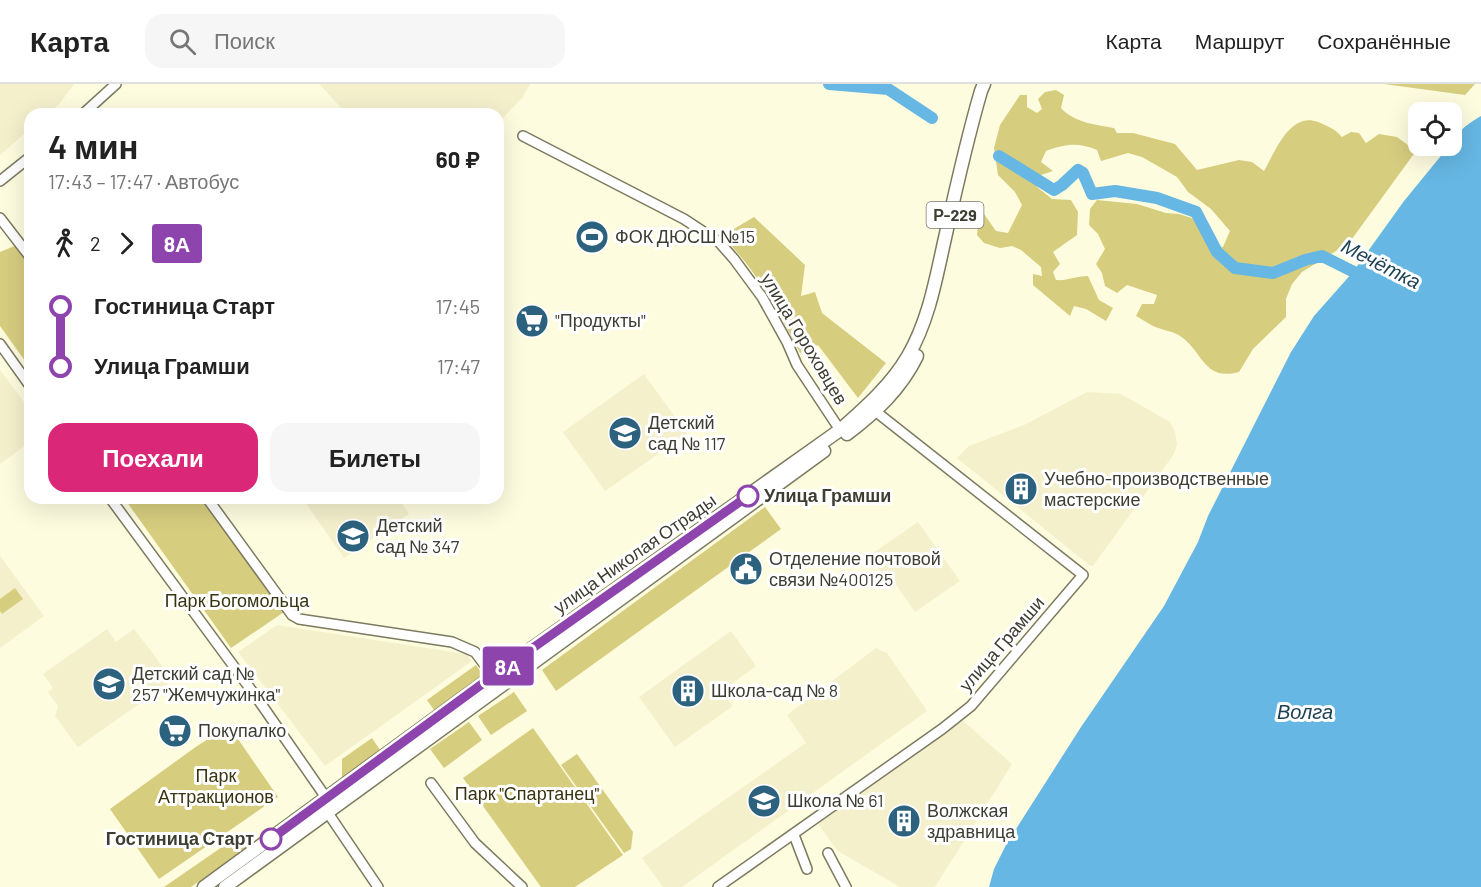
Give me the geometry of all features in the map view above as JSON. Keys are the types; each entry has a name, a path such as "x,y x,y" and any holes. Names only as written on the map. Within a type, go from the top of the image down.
{"main road":[{"name":"улица Николая Отрады","path":"204,887 493,676 872,409 908,356 926,314 982,86"},
{"name":"улица Николая Отрады","path":"225,887 777,487 872,409 905,377 924,339 939,293 982,86"}],"street":[{"path":"89,108 116,84"},
{"name":"улица Гороховцев","path":"523,136 684,219 719,242 762,297 797,364 840,430"},
{"path":"0,181 24,162"},
{"path":"0,218 24,249"},
{"path":"0,344 24,378"},
{"name":"улица Грамши","path":"718,887 794,835 971,706 1083,575 872,409"},
{"path":"114,504 254,693 327,799 328,813 378,887"},
{"path":"211,504 292,615 299,619 452,642 475,652 493,676"},
{"path":"431,783 475,843 522,887"},
{"path":"794,835 807,869"},
{"path":"828,853 846,887"}],"shaded area":[{"path":"0,84 74,84 55,108 24,108 24,134 0,155"},
{"path":"319,84 530,84 523,97 504,117 504,108 341,108"},
{"path":"0,370 24,402 24,446 0,464"},
{"name":"Детский сад № 117","path":"644,374 687,434 605,491 563,432"},
{"path":"1087,392 1121,394 1170,422 1177,444 1174,454 1093,566 957,458 969,446 1024,425"},
{"name":"Детский сад № 347","path":"306,504 402,504 409,514 344,558"},
{"path":"918,522 960,581 915,612 889,575 885,578 869,556"},
{"path":"0,556 44,616 0,648"},
{"path":"277,625 466,654 472,661 325,766 238,652"},
{"name":"Детский сад № 257 \"Жемчужинка\"","path":"107,629 116,642 134,629 173,680 78,747 55,716 58,706 48,692 53,688 43,674"},
{"path":"731,631 756,666 722,691 733,706 675,747 639,697"},
{"name":"Школа № 61","path":"876,648 887,653 927,711 682,887 663,887 642,858 806,743 787,715"},
{"path":"962,720 1012,764 935,887 900,887 838,851 818,824"}],"green space":[{"path":"1384,84 1475,84 1465,95"},
{"path":"1056,90 1064,95 1061,108 1072,117 1114,128 1117,133 1133,133 1175,144 1197,170 1239,160 1252,162 1264,171 1285,135 1299,122 1308,120 1328,126 1342,137 1351,132 1359,133 1366,143 1379,134 1397,137 1408,145 1408,156 1412,156 1349,243 1302,272 1292,284 1286,299 1286,317 1253,349 1239,372 1219,373 1206,365 1179,335 1153,326 1136,316 1142,304 1154,304 1157,295 1127,285 1117,293 1105,286 1102,273 1096,264 1105,249 1098,234 1089,225 1090,209 1097,200 1137,204 1195,219 1210,249 1223,247 1230,231 1211,209 1188,192 1177,177 1142,157 1128,153 1101,161 1097,150 1072,145 1046,151 1041,162 1053,171 1041,175 1037,187 1052,199 1071,200 1078,212 1077,235 1053,252 1060,264 1053,272 1056,280 1088,276 1099,300 1113,308 1106,321 1086,309 1074,306 1070,316 1033,285 1033,274 1042,276 1041,267 1021,250 1012,246 1000,248 984,243 977,235 979,213 984,214 996,231 1008,233 1022,205 1015,192 998,175 994,148 1000,125 1020,95 1027,95 1027,107 1037,113 1042,109 1038,99 1045,92"},
{"path":"754,217 805,265 801,296 815,292 822,313 886,363 858,398 818,345 800,353 756,277 722,236"},
{"path":"17,245 24,255 24,360 0,326 0,252"},
{"name":"Парк Богомольца","path":"128,504 205,504 284,612 231,648"},
{"path":"765,507 781,529 556,691 542,670"},
{"path":"15,588 23,599 2,614 0,599"},
{"path":"476,665 485,678 436,713 427,700"},
{"path":"514,692 527,711 491,735 478,716"},
{"path":"469,722 482,740 444,768 430,749"},
{"name":"Парк Аттракционов","path":"229,726 278,797 159,879 110,809 197,746"},
{"name":"Парк \"Спартанец\"","path":"533,728 623,855 575,887 541,887 463,778"},
{"path":"372,738 382,753 342,782 342,759"},
{"path":"577,754 633,832 631,849 624,853 561,765"},
{"path":"238,836 248,847 191,887 164,887"}],"water":[{"name":"Волга","path":"1481,116 1481,887 989,887 994,869 1007,843 1081,727 1164,606 1291,352 1314,316 1353,272 1404,201 1441,156 1462,156 1462,129"}],"waterway":[{"name":"Мечётка","path":"829,84 888,89 932,118"},
{"name":"Мечётка","path":"999,156 1054,190 1078,170 1083,173 1092,194 1115,191 1157,198 1196,212 1217,252 1235,268 1273,273 1322,256 1368,279"}],"bus line":[{"name":"8А","path":"271,839 493,676 748,496"}],"place":[{"name":"ФОК ДЮСШ №15","path":"592,237"},
{"name":"\"Продукты\"","path":"532,321"},
{"name":"Детский сад № 117","path":"625,433"},
{"name":"Учебно-производственные мастерские","path":"1021,489"},
{"name":"Улица Грамши","path":"748,496"},
{"name":"Детский сад № 347","path":"353,536"},
{"name":"Отделение почтовой связи №400125","path":"746,569"},
{"name":"Детский сад № 257 \"Жемчужинка\"","path":"109,684"},
{"name":"Школа-сад № 8","path":"688,691"},
{"name":"Покупалко","path":"175,731"},
{"name":"Школа № 61","path":"764,801"},
{"name":"Волжская здравница","path":"904,821"},
{"name":"Гостиница Старт","path":"271,839"}]}
